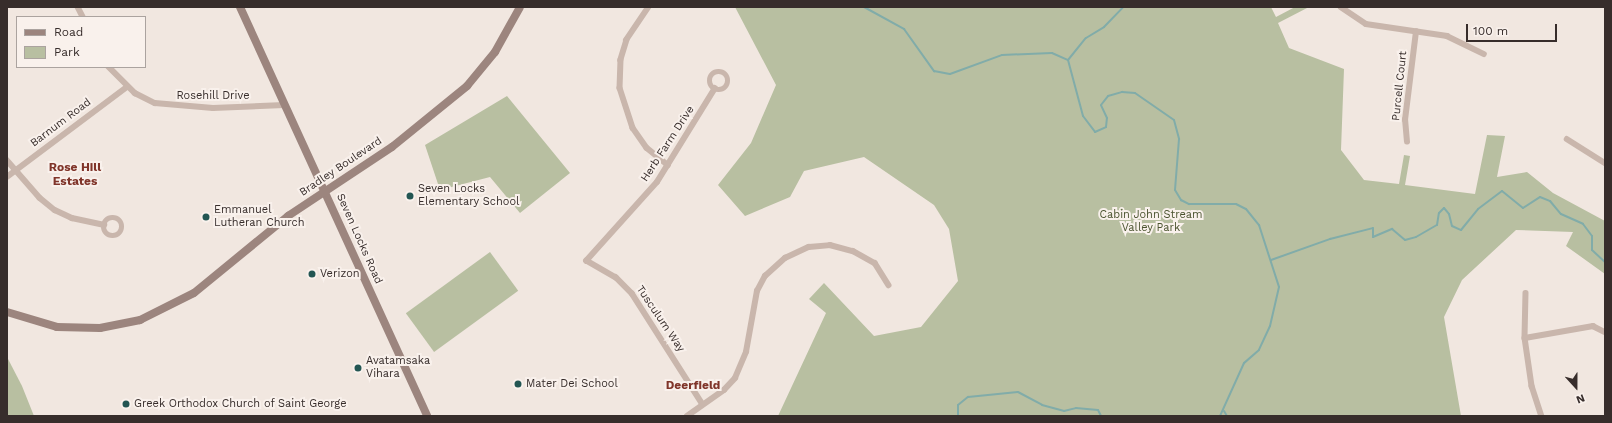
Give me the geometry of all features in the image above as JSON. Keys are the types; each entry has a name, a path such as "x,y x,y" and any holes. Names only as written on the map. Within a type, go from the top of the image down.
{"main road":[{"name":"Seven Locks Road","path":"240,7 427,416"},
{"name":"Bradley Boulevard","path":"7,312 57,327 100,328 158,313 215,278 324,190 392,147 467,86 495,52 520,7"}],"street":[{"path":"78,7 82,16"},
{"path":"649,7 627,40 621,60 620,88 633,128 648,148 668,165"},
{"path":"1341,7 1366,24 1447,36 1484,54"},
{"name":"Purcell Court","path":"1407,142 1405,120 1416,32"},
{"name":"Rosehill Drive","path":"109,68 127,87 155,103 175,107 284,104"},
{"name":"Barnum Road","path":"7,177 127,87"},
{"name":"Herb Farm Drive","path":"586,261 668,165 715,88"},
{"path":"1567,139 1605,163"},
{"path":"7,160 55,210 72,218 104,225"},
{"path":"687,416 724,390 740,369 757,291 765,276 784,258 809,247 830,246 853,251 875,263 889,285"},
{"name":"Tusculum Way","path":"586,261 616,278 632,294 702,404"},
{"path":"1526,292 1525,338 1532,386 1542,416"},
{"path":"1525,338 1593,326 1605,332"}],"green space":[{"name":"Cabin John Stream Valley Park","path":"735,7 1271,7 1276,17 1295,7 1309,7 1278,23 1289,48 1344,69 1341,150 1364,180 1399,184 1404,155 1410,156 1405,185 1475,194 1487,135 1505,136 1497,177 1527,172 1553,193 1605,221 1605,274 1566,246 1573,232 1516,230 1462,280 1444,317 1461,416 778,416 826,313 809,299 824,283 874,336 921,327 958,281 949,229 934,205 864,157 804,171 790,197 745,216 718,185 751,143 776,85"},
{"path":"507,96 570,173 520,213 490,177 440,190 425,145"},
{"path":"490,252 518,291 434,352 406,313"},
{"path":"7,357 22,386 34,416 7,416"}],"waterway":[{"path":"864,7 904,29 934,71 950,74 1002,55 1052,53 1068,60 1083,116 1095,132 1106,127 1107,118 1101,105 1108,96 1122,92 1135,93 1174,120 1179,139 1175,190 1181,200 1189,204 1236,204 1246,209 1259,225 1279,287 1270,326 1259,350 1244,363 1220,416"},
{"path":"1068,60 1086,38 1104,27 1123,7"},
{"path":"1271,260 1330,239 1373,228 1373,237 1392,229 1405,240 1416,237 1437,225 1439,213 1444,208 1449,214 1452,226 1461,230 1478,209 1502,191 1523,208 1540,197 1550,201 1561,214 1583,224 1592,236 1592,250 1605,262"},
{"path":"958,416 958,405 968,397 1018,392 1042,405 1064,411 1076,408 1098,410 1101,416"},
{"path":"1224,411 1227,416"}],"place":[{"name":"Seven Locks Elementary School","path":"410,196"},
{"name":"Emmanuel Lutheran Church","path":"206,217"},
{"name":"Verizon","path":"312,274"},
{"name":"Avatamsaka Vihara","path":"358,368"},
{"name":"Mater Dei School","path":"518,384"},
{"name":"Greek Orthodox Church of Saint George","path":"126,404"}],"district":[{"name":"Rose Hill Estates","path":"75,175"},
{"name":"Deerfield","path":"693,386"}]}
